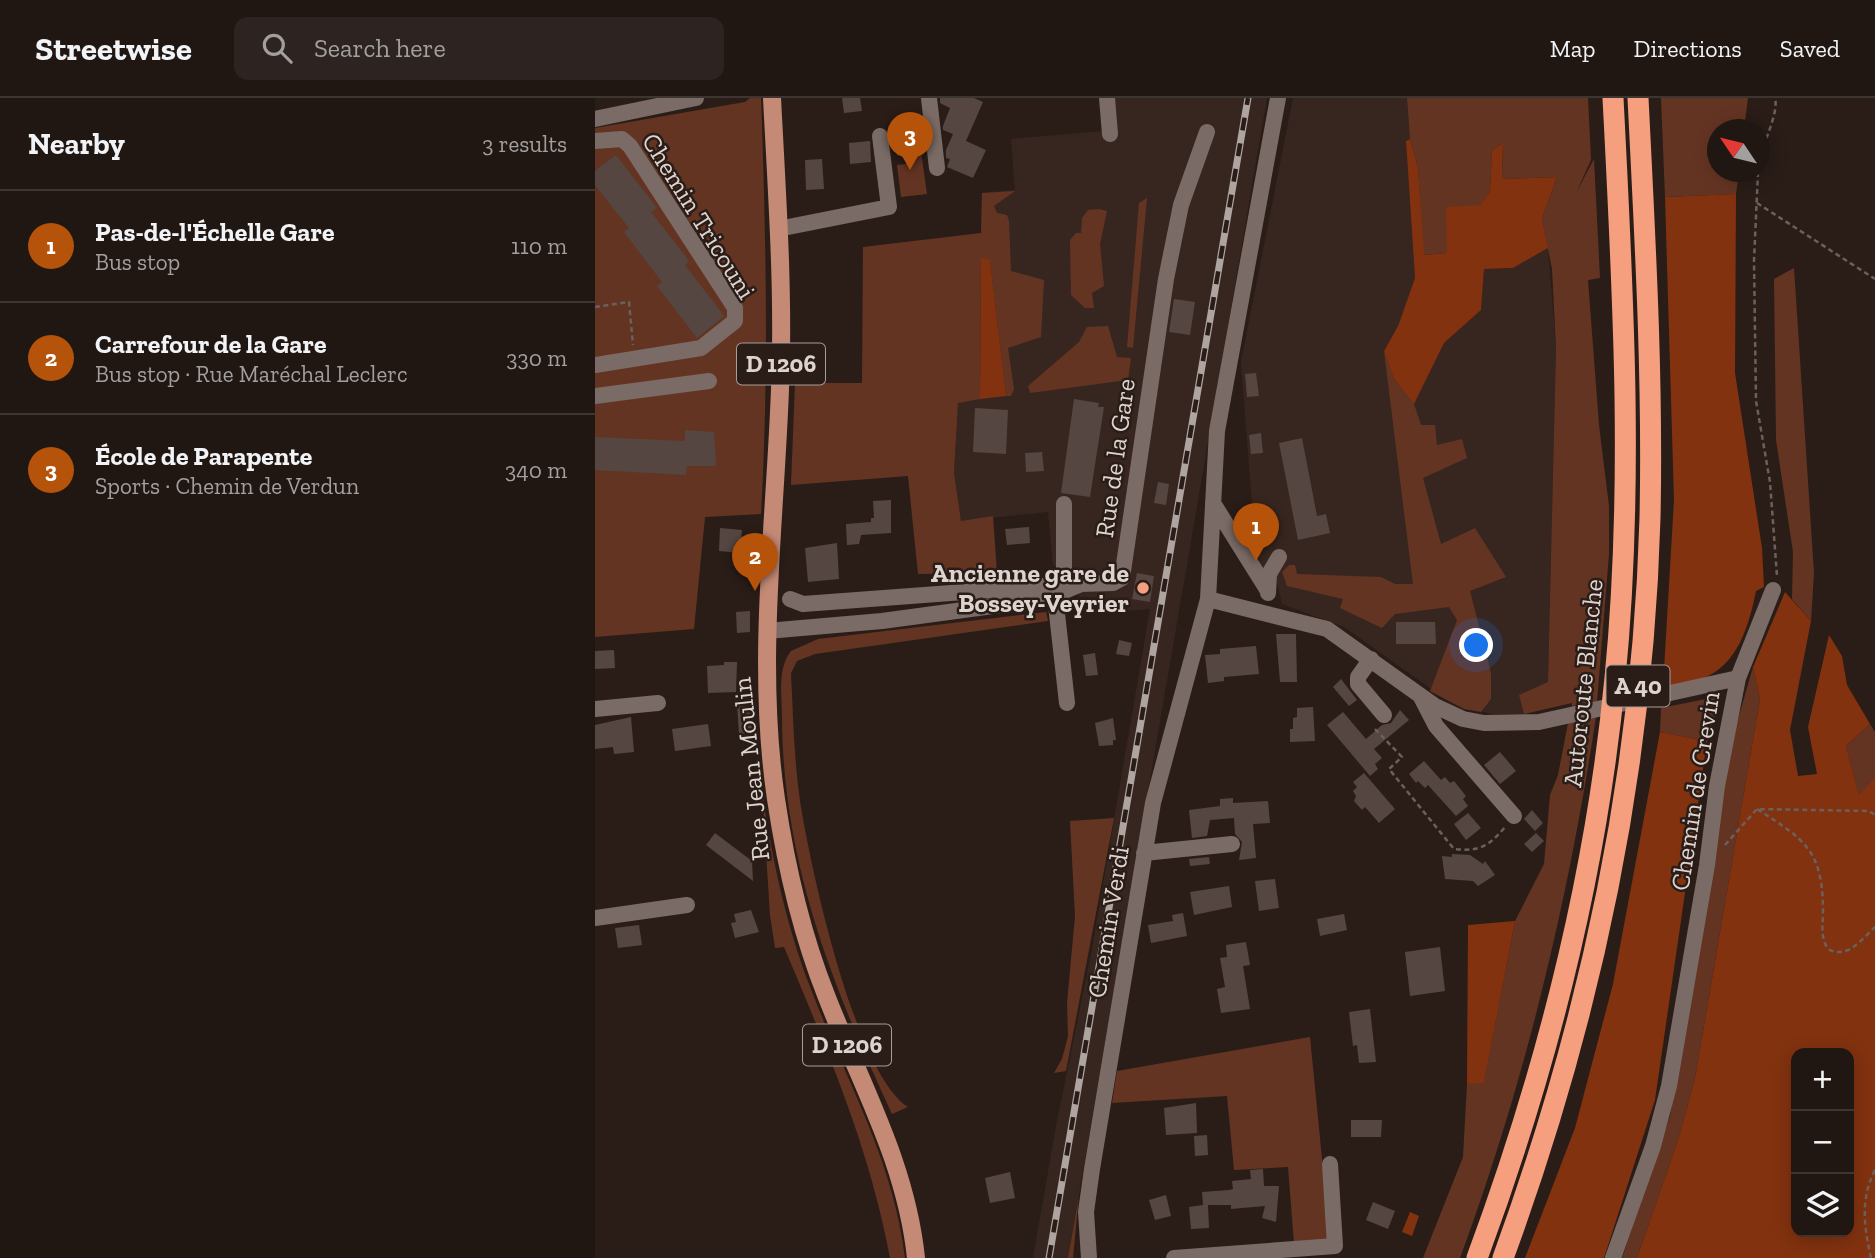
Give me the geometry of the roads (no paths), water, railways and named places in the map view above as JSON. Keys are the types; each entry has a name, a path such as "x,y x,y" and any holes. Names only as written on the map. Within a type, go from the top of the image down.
{"highway":[{"name":"Autoroute Blanche","path":"1477,1258 1529,1103 1572,942 1598,809 1615,679 1623,552 1626,422 1613,98"},
{"name":"Autoroute Blanche","path":"1503,1258 1555,1102 1590,973 1632,750 1646,600 1650,493 1648,307 1638,98"}],"main road":[{"name":"D 1206","path":"767,631 780,387 778,229 772,98"},
{"name":"Rue Jean Moulin","path":"767,631 766,674 771,762 788,870 826,995 897,1161 909,1211 916,1258"}],"street":[{"path":"595,118 696,98"},
{"path":"929,98 937,168"},
{"path":"1107,98 1110,134"},
{"name":"Chemin Verdi","path":"1089,1258 1086,1212 1144,853 1156,790 1208,599 1217,431 1278,98"},
{"name":"Rue de la Gare","path":"767,631 882,621 1059,593 1081,584 1113,583 1122,578 1166,279 1181,205 1207,132"},
{"path":"778,229 889,207 880,136"},
{"name":"Chemin Tricouni","path":"595,141 622,139 630,146 736,315 735,321 701,348 595,365"},
{"path":"595,396 709,381"},
{"path":"1213,503 1268,591"},
{"path":"1064,505 1059,593 1067,702"},
{"path":"1268,613 1269,574 1279,557"},
{"path":"790,599 803,604 1044,586 1059,593"},
{"path":"1738,678 1773,590"},
{"path":"879,598 882,621"},
{"name":"Chemin de Crevin","path":"1208,599 1327,629 1445,711 1484,723 1525,724 1738,678 1717,786 1707,865 1665,1107 1613,1258"},
{"path":"1371,659 1358,677 1358,684 1382,713"},
{"path":"1421,696 1436,726 1514,816"},
{"path":"595,709 658,703"},
{"path":"1144,853 1232,844"},
{"path":"595,918 687,905"},
{"path":"1174,1258 1245,1256 1335,1246 1330,1164"}],"railway":[{"path":"1049,1258 1248,98"}],"place":[{"name":"École de Parapente","path":"910,170"},
{"name":"Pas-de-l'Échelle Gare","path":"1256,561"},
{"name":"Ancienne gare de Bossey-Veyrier","path":"1143,588"},
{"name":"Carrefour de la Gare","path":"755,591"}]}
